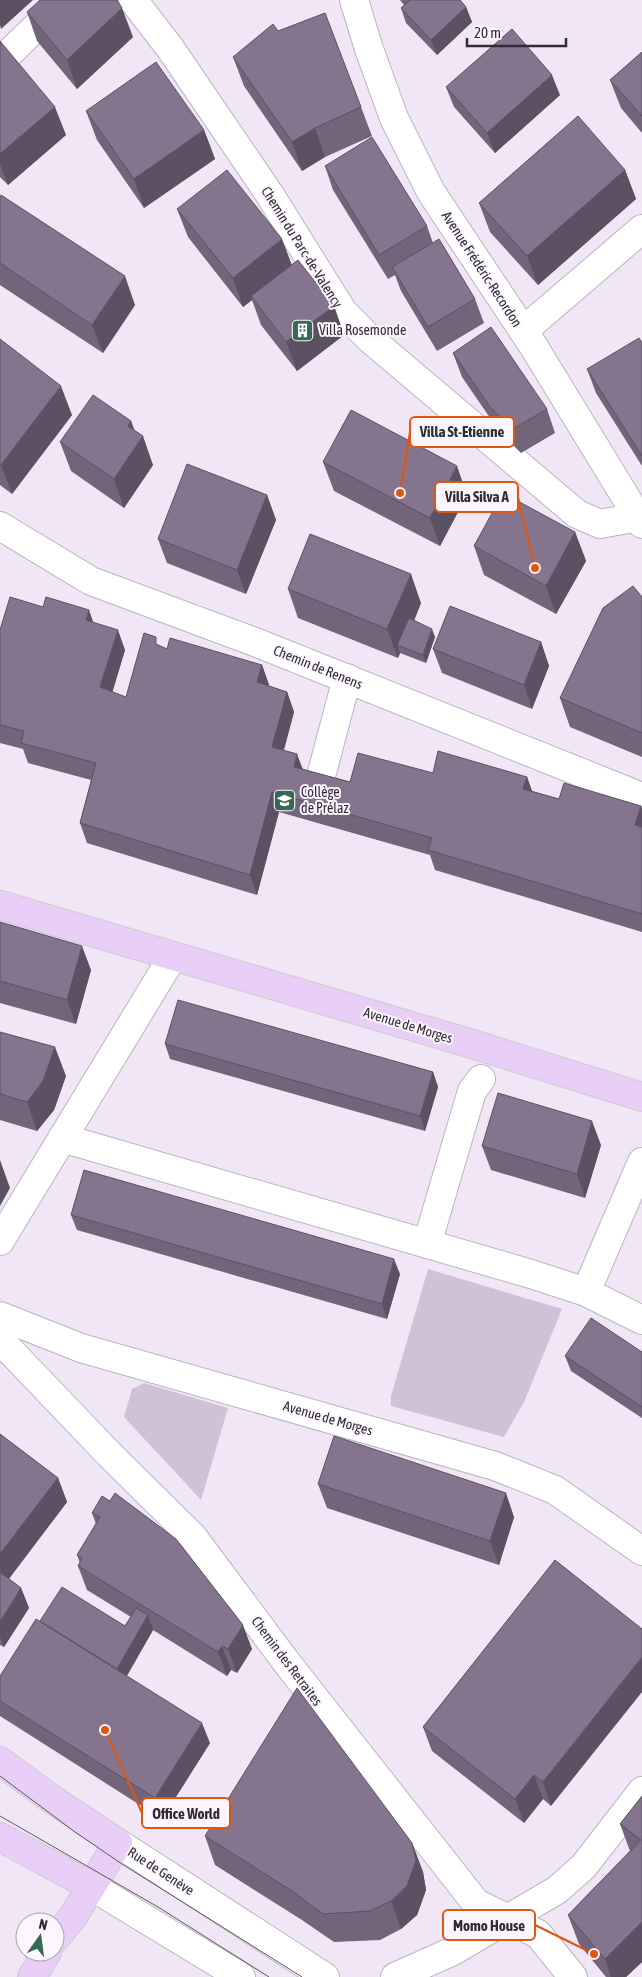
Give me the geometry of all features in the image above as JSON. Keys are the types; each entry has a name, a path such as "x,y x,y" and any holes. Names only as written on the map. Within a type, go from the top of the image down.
{"main road":[{"name":"Avenue de Morges","path":"0,905 642,1097"},
{"name":"Rue de Genève","path":"0,1761 50,1798 118,1843"},
{"path":"0,1837 91,1886"},
{"path":"65,1926 118,1843"},
{"path":"32,1977 41,1962"}],"street":[{"path":"0,62 64,0"},
{"name":"Chemin du Parc-de-Valency","path":"133,0 170,48 264,187 343,312 370,339 577,514 600,524 640,521"},
{"name":"Avenue Frédéric-Recordon","path":"354,0 369,49 394,118 431,192 523,331 640,521"},
{"path":"523,331 642,229"},
{"name":"Chemin de Renens","path":"0,526 91,581 347,678 642,797"},
{"path":"320,780 347,678"},
{"path":"0,1242 173,956"},
{"path":"428,1244 472,1091 481,1079"},
{"path":"62,1138 428,1244 586,1292 642,1320"},
{"path":"586,1292 642,1162"},
{"name":"Avenue de Morges","path":"0,1316 81,1348 495,1466 555,1490 642,1551"},
{"name":"Chemin des Retraites","path":"0,1340 109,1454 193,1537 287,1663 476,1903 538,1934 573,1977"},
{"path":"395,1977 453,1951 557,1890 584,1866 642,1790"},
{"name":"Rue de Genève","path":"118,1843 325,1977"},
{"path":"91,1886 241,1977"}],"shaded area":[{"path":"428,1269 562,1309 524,1402 504,1437 391,1406 391,1396"},
{"path":"144,1383 228,1408 201,1500 124,1417 132,1389"}],"building":[{"path":"40,0 117,0 122,8 67,60 27,12"},
{"path":"408,0 460,0 466,7 431,40 401,8"},
{"path":"325,13 361,107 315,128 292,142 233,57 273,24 278,31"},
{"path":"512,29 552,75 487,133 446,87"},
{"path":"0,41 55,107 0,154"},
{"path":"642,52 642,116 610,80"},
{"path":"156,62 204,130 134,179 86,111"},
{"path":"578,116 625,170 527,256 479,203"},
{"path":"372,137 427,226 379,255 325,166"},
{"path":"227,170 282,239 233,278 177,209"},
{"path":"1,195 125,276 92,325 0,263"},
{"path":"439,239 475,299 428,327 392,267"},
{"path":"298,260 334,306 286,342 251,296"},
{"path":"491,327 547,409 513,429 490,407 453,353"},
{"path":"639,338 642,343 642,456 587,369"},
{"path":"0,339 61,386 1,465 0,464"},
{"path":"93,395 131,421 128,426 143,436 114,479 60,442"},
{"path":"351,410 457,466 430,518 323,462"},
{"path":"187,464 267,495 237,570 158,539"},
{"path":"503,493 575,532 546,586 474,546"},
{"path":"310,534 411,574 387,629 288,589"},
{"path":"633,586 642,597 642,733 560,698 603,608"},
{"path":"10,597 43,607 46,597 89,610 86,620 118,630 100,687 126,697 144,633 156,637 156,644 167,649 170,638 262,665 257,682 287,692 272,747 297,754 294,767 350,782 358,753 433,773 438,751 527,777 523,789 559,799 564,783 641,806 635,825 642,827 642,914 428,850 432,838 272,792 250,875 80,823 96,763 21,743 24,731 0,725 0,630"},
{"path":"450,606 541,642 524,685 433,649"},
{"path":"409,618 432,629 423,655 397,645"},
{"path":"0,922 82,946 67,1000 0,981"},
{"path":"178,1000 433,1072 420,1116 165,1044"},
{"path":"0,1032 55,1047 43,1081 27,1102 0,1094"},
{"path":"498,1093 592,1121 577,1174 482,1146"},
{"path":"84,1170 394,1259 382,1304 71,1215"},
{"path":"591,1318 642,1352 642,1407 565,1356"},
{"path":"0,1434 58,1478 0,1554"},
{"path":"334,1436 506,1493 490,1541 318,1484"},
{"path":"115,1493 176,1539 243,1625 228,1649 222,1646 218,1652 78,1566 82,1558 77,1555 100,1517 92,1513 102,1496 110,1501"},
{"path":"555,1560 642,1629 642,1657 543,1782 534,1775 515,1799 423,1727"},
{"path":"0,1572 21,1588 0,1622"},
{"path":"62,1587 125,1626 136,1608 148,1615 117,1669 40,1621"},
{"path":"36,1619 202,1723 155,1798 0,1701 0,1676"},
{"path":"297,1688 412,1843 416,1861 407,1886 391,1901 370,1911 323,1914 292,1891 205,1836"},
{"path":"642,1796 642,1922 605,1959 568,1915 641,1840 620,1824"}],"tram line":[{"path":"0,1776 75,1832 122,1864 302,1977"},
{"path":"0,1816 158,1907 269,1977"}],"place":[{"name":"Villa Rosemonde","path":"303,330"},
{"name":"Villa St-Etienne","path":"400,493"},
{"name":"Villa Silva A","path":"535,568"},
{"name":"Collège de Prélaz","path":"285,800"},
{"name":"Office World","path":"105,1730"},
{"name":"Momo House","path":"594,1954"}]}
